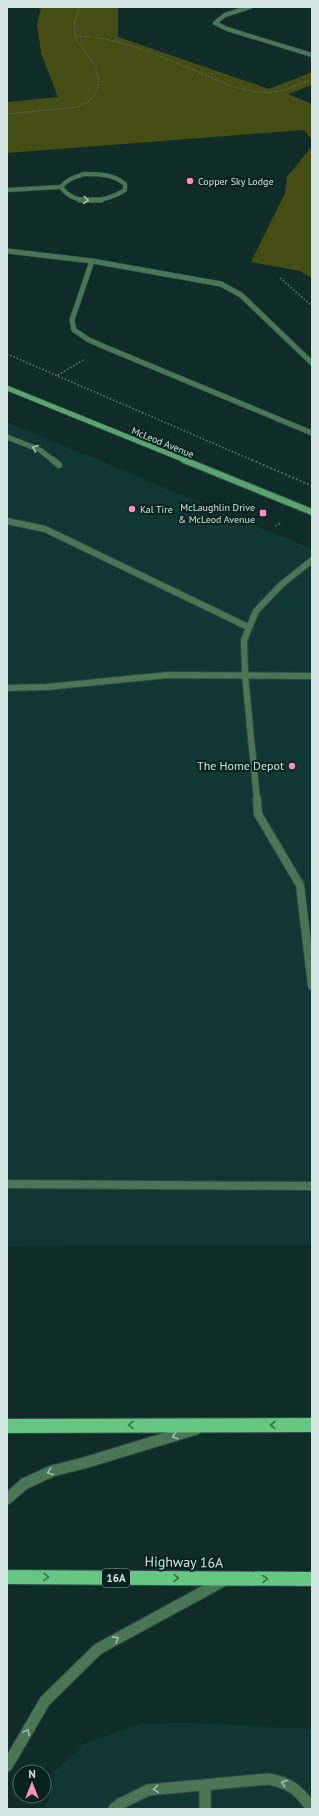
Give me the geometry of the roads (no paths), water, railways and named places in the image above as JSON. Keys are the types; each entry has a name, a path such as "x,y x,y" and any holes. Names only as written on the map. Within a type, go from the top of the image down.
{"main road":[{"path":"7,1426 212,1424 312,1425"},
{"name":"Highway 16A","path":"7,1577 312,1579"}],"street":[{"path":"250,7 225,15 214,23 226,29 312,55"},
{"path":"98,174 120,179 125,184 125,190 119,195 108,199 95,200 70,197 63,192 60,187 64,181 72,177 98,174"},
{"path":"7,190 60,187"},
{"path":"7,251 92,261 221,284 241,295 312,363"},
{"path":"92,261 72,320 74,330 105,348 312,433"},
{"name":"McLeod Avenue","path":"7,388 312,512"},
{"path":"7,437 40,450 59,465"},
{"path":"7,521 45,529 248,628"},
{"path":"312,560 276,590 256,611 244,640 245,675 258,814 300,885 312,986"},
{"path":"7,688 47,687 168,675 312,676"},
{"path":"7,1184 312,1186"},
{"path":"7,1499 24,1484 52,1471 84,1463 212,1424"},
{"path":"7,1766 45,1701 98,1649 226,1579"},
{"path":"114,1809 120,1804 148,1790 268,1779 286,1782 301,1793 312,1809"},
{"path":"205,1785 205,1809"}],"place":[{"name":"Copper Sky Lodge","path":"190,181"},
{"name":"Kal Tire","path":"132,509"},
{"name":"McLaughlin Drive & McLeod Avenue","path":"263,513"},
{"name":"The Home Depot","path":"292,766"}]}
